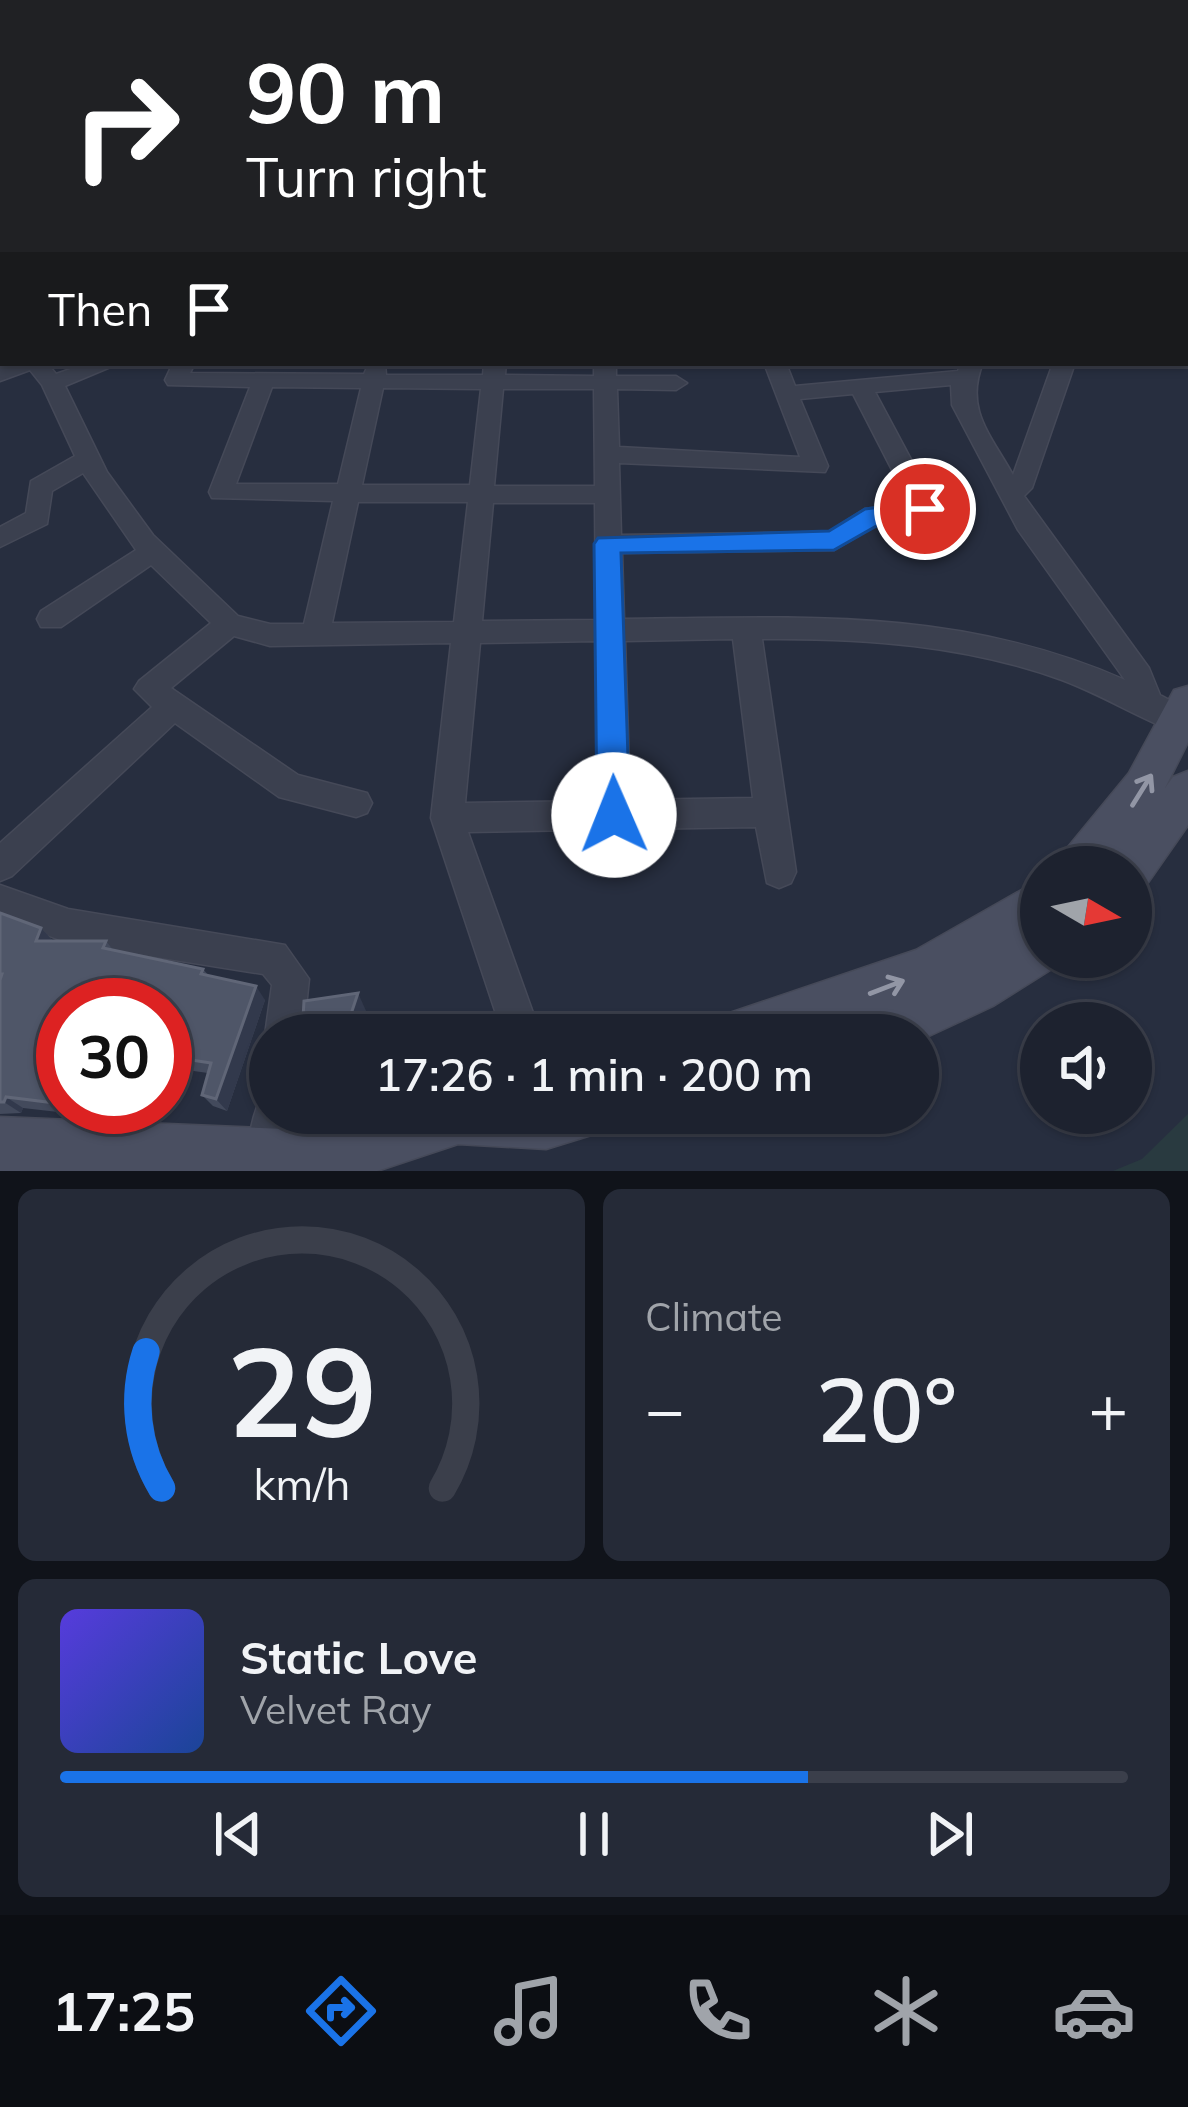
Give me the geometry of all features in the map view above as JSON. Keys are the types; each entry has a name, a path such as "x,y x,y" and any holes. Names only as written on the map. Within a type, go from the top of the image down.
{"main road":[{"path":"1098,846 1130,808 1176,712"},
{"path":"1149,846 1185,800"},
{"path":"800,1014 914,977 975,946 1020,915"},
{"path":"921,1014 960,997 1020,961"},
{"path":"0,1144 272,1134 334,1158 408,1134"}],"street":[{"path":"0,374 79,366"},
{"path":"183,366 176,380 263,381 375,372 605,373 676,383"},
{"path":"605,455 816,466 776,366"},
{"path":"1010,493 1020,488 1063,366"},
{"path":"39,370 88,459 152,550 229,624 270,635 850,627 944,635 1012,651 1176,712"},
{"path":"788,393 969,370 963,404 1027,524 1139,676 1176,712"},
{"path":"315,635 375,372"},
{"path":"494,373 447,818 515,1014"},
{"path":"605,373 614,815"},
{"path":"263,381 221,492 605,495"},
{"path":"608,544 834,541 874,515 925,509 861,387"},
{"path":"0,538 38,518 40,487 88,459"},
{"path":"51,620 152,550"},
{"path":"229,624 148,688 290,787 356,803"},
{"path":"746,629 779,872"},
{"path":"0,866 173,706"},
{"path":"447,818 771,812"},
{"path":"0,901 68,926 272,958 291,979 287,1014"}],"shaded area":[{"path":"1188,1114 1188,1171 1113,1171 1142,1159"}],"building":[{"path":"0,913 41,928 36,941 106,941 103,948 203,969 201,974 256,986 216,1099 202,1095 211,1063 192,1060 192,978 36,978 36,1101 6,1097 0,1102"},
{"path":"358,993 351,1014 303,1014 304,1001"}],"route":[{"path":"614,815 608,544 834,541 874,515 925,509"}]}
